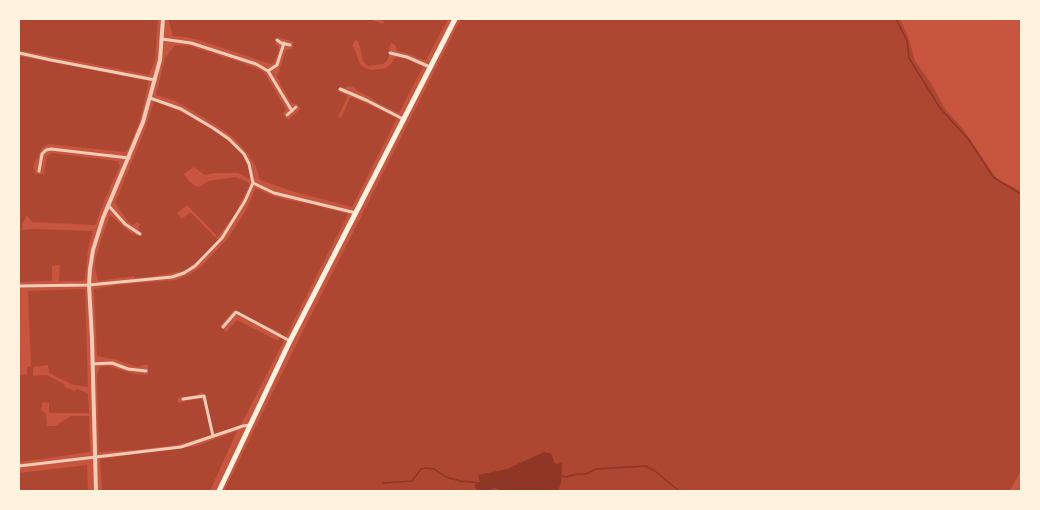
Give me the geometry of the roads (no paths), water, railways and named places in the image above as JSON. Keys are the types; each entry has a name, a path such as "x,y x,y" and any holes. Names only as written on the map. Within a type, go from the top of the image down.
{"main road":[{"path":"219,491 290,341 455,19"}],"street":[{"path":"96,491 89,285 93,250 108,205 144,122 160,60 164,19"},
{"path":"162,39 191,43 256,64 268,71 292,111"},
{"path":"277,40 284,44 290,45"},
{"path":"268,71 277,65 284,44"},
{"path":"19,53 155,80"},
{"path":"390,53 407,57 431,67"},
{"path":"340,89 366,100 403,119"},
{"path":"19,286 89,285 172,277 189,270 222,238 246,201 253,183 249,164 244,154 229,139 196,117 181,109 150,98"},
{"path":"287,115 296,107"},
{"path":"39,171 42,154 46,150 51,149 129,158"},
{"path":"253,183 274,193 356,213"},
{"path":"108,205 125,224 140,234"},
{"path":"223,327 236,312 290,341"},
{"path":"92,364 112,363 128,368 146,371"},
{"path":"183,399 204,396 213,436"},
{"path":"19,466 182,447 243,426 250,425"}],"waterway":[{"path":"896,19 907,41 909,58 940,108 969,140 993,177 1021,194"},
{"path":"562,476 566,477 577,474 586,474 596,469 646,466 655,471 679,491"},
{"path":"383,483 412,481 421,469 426,468 434,469 446,477 460,481 481,483"}]}
